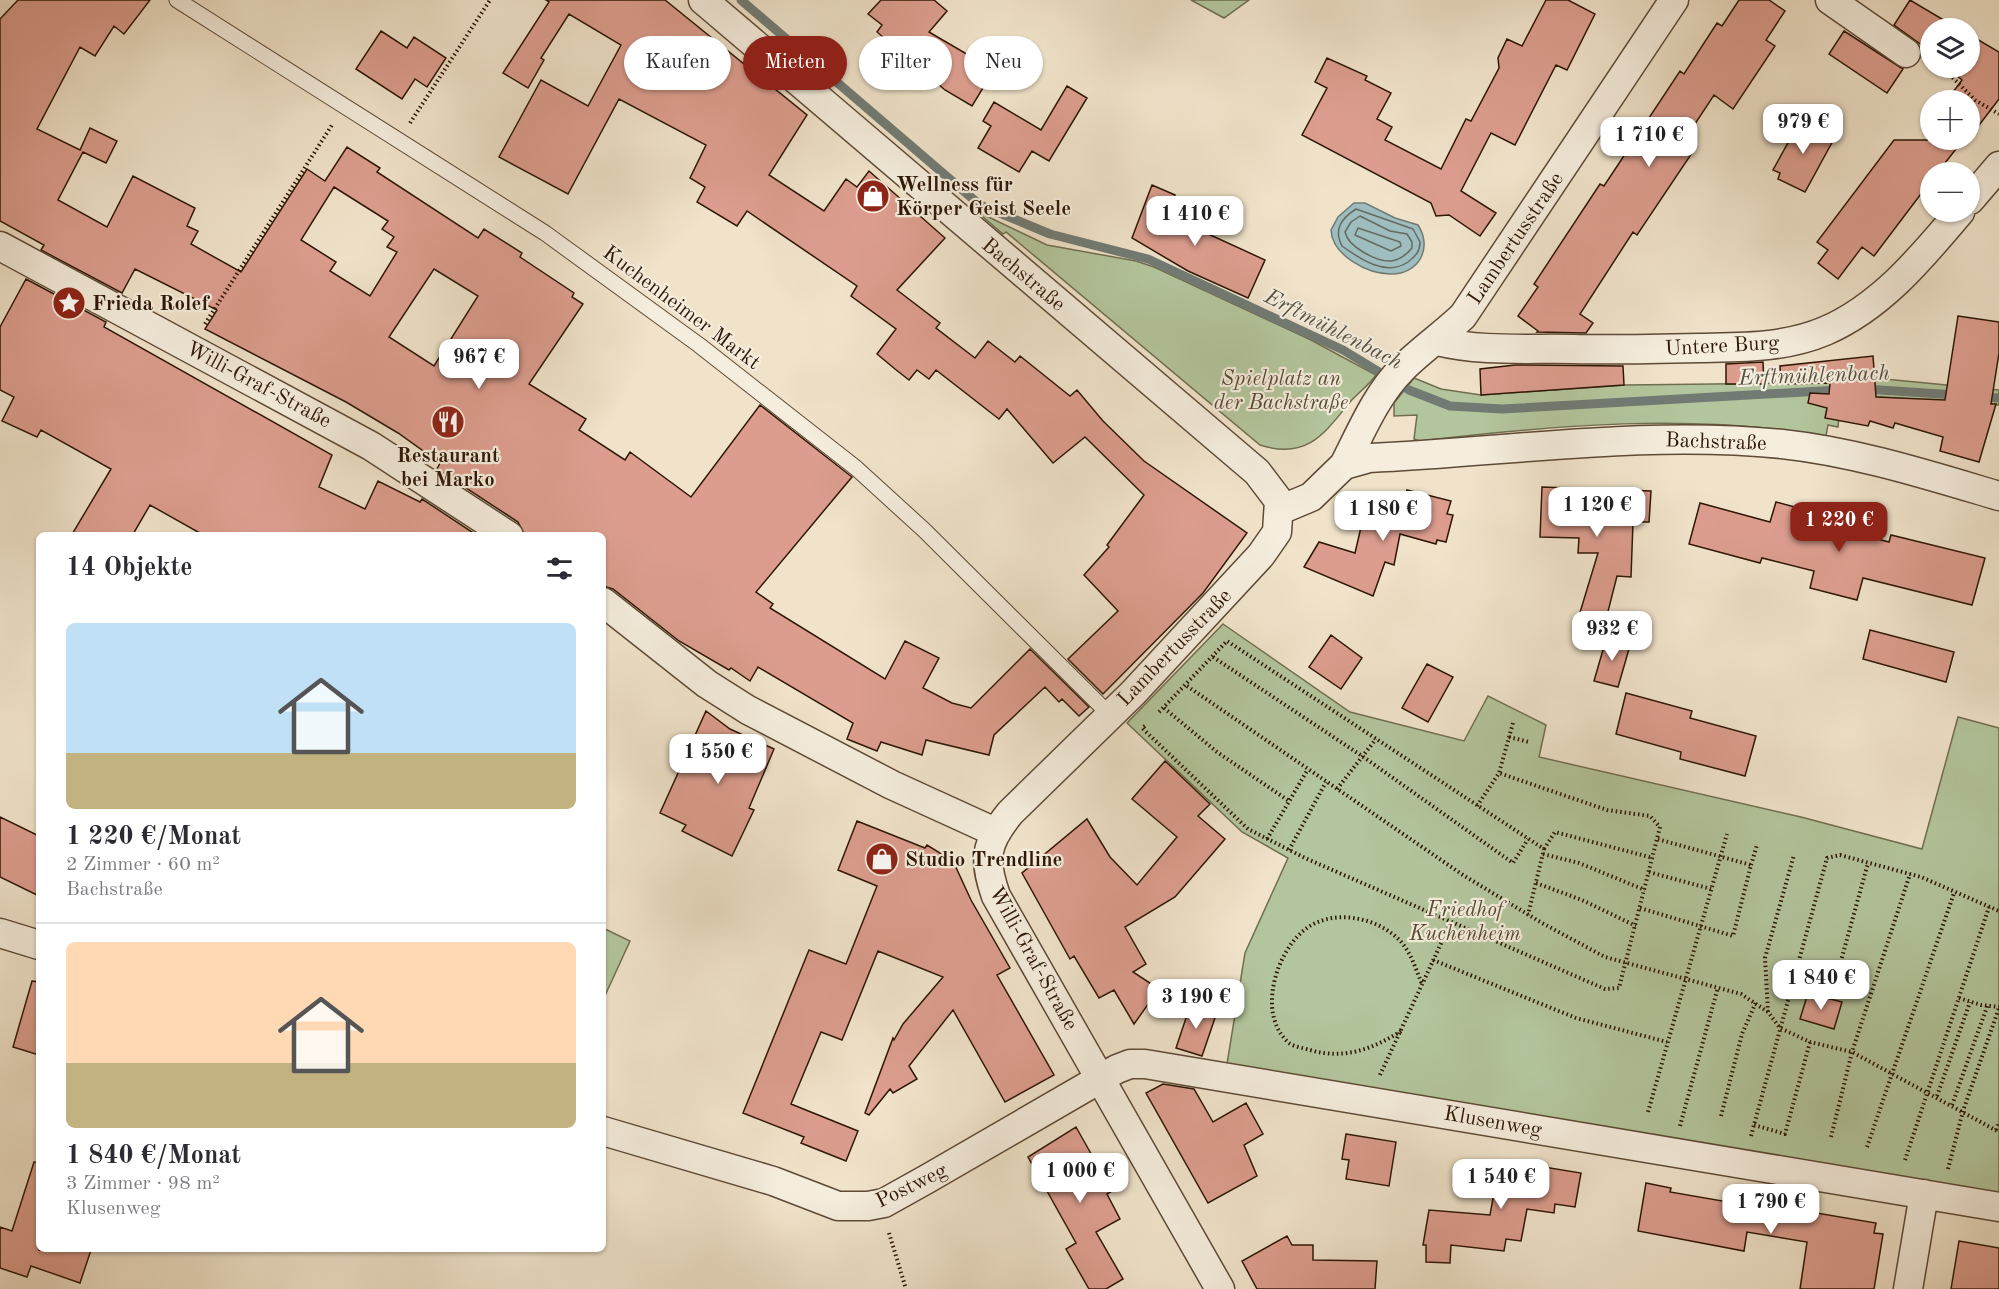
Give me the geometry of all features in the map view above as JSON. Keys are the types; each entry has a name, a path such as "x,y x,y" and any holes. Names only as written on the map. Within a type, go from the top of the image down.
{"street":[{"name":"Bachstraße","path":"703,0 1257,472 1273,491 1280,510"},
{"name":"Lambertusstraße","path":"995,831 1022,800 1190,633 1261,555 1277,532 1280,510 1311,497 1344,465 1394,378 1416,355 1437,341 1463,316 1674,0"},
{"path":"1830,0 1906,52"},
{"path":"1980,188 1999,166"},
{"name":"Untere Burg","path":"1437,341 1465,348 1630,350 1762,346 1787,342 1826,330 1873,301 1905,274 1951,222"},
{"name":"Willi-Graf-Straße","path":"0,246 371,446 503,532"},
{"name":"Bachstraße","path":"1344,465 1368,458 1605,441 1745,441 1830,451 1883,463 1999,496"},
{"path":"606,604 707,684 748,710 892,785 995,831"},
{"name":"Willi-Graf-Straße","path":"995,831 990,843 988,865 996,896 1220,1289"},
{"path":"0,933 36,944"},
{"name":"Klusenweg","path":"1100,1078 1130,1064 1145,1064 1999,1207"},
{"name":"Postweg","path":"606,1132 773,1181 838,1206 868,1206 884,1203 1100,1078"},
{"path":"1908,1289 1924,1194"}],"lane":[{"name":"Kuchenheimer Markt","path":"177,0 595,268 699,345 856,468 924,530 1109,714"}],"path":[{"path":"399,141 490,0"},
{"path":"1953,78 1975,100 1999,114"},
{"path":"190,347 344,107"},
{"path":"1157,714 1187,686 1227,641 1528,839 1544,852 1579,862 1645,890"},
{"path":"1213,657 1362,756 1513,863 1528,839"},
{"path":"1179,680 1463,876 1605,957 1741,994 1768,1012 1780,1028 1810,1042 1852,1052 1998,1131 1999,1122"},
{"path":"1164,708 1217,752 1289,801"},
{"path":"1150,721 1142,728 1248,830 1605,989 1619,988 1660,827 1650,816 1607,810 1498,773"},
{"path":"1477,806 1498,773 1513,723"},
{"path":"1509,737 1529,742"},
{"path":"1337,789 1376,739"},
{"path":"1267,839 1308,769"},
{"path":"1289,850 1326,782"},
{"path":"1528,915 1544,852 1555,832 1653,858"},
{"path":"1648,1112 1727,834"},
{"path":"1657,839 1751,865"},
{"path":"1640,908 1733,936 1757,845"},
{"path":"1768,1012 1764,958 1794,855"},
{"path":"1743,1164 1780,1028 1795,983 1827,858 1840,855 1910,874 1999,911"},
{"path":"1795,983 1836,979 1868,863"},
{"path":"1649,872 1711,889"},
{"path":"1831,1137 1852,1052 1910,874"},
{"path":"1536,884 1582,900 1636,926"},
{"path":"1867,1147 1954,893"},
{"path":"1905,1161 1989,907"},
{"path":"1401,1031 1380,1044 1357,1053 1315,1052 1290,1044 1280,1032 1273,1015 1272,997 1276,977 1289,948 1302,932 1336,916 1357,919 1380,927 1401,941 1410,955 1422,984"},
{"path":"1368,1100 1451,922"},
{"path":"1433,960 1576,1018 1667,1042"},
{"path":"1680,1126 1718,987"},
{"path":"1948,1170 1963,1111 1999,1008 1959,998"},
{"path":"1722,1116 1742,1034 1756,1002"},
{"path":"1937,1096 1970,1002"},
{"path":"1952,1105 1988,1004"},
{"path":"1754,1125 1785,1134 1810,1042"},
{"path":"884,1203 892,1246 906,1289"}],"green space":[{"path":"1191,0 1249,0 1224,18"},
{"name":"Spielplatz an der Bachstraße","path":"976,211 1047,245 1136,261 1154,267 1311,340 1376,375 1332,424 1313,441 1290,449 1276,449 1260,445 1006,232 1003,234"},
{"path":"1414,378 1441,389 1481,395 1624,385 1802,383 1874,378 1999,390 1999,405 1850,395 1840,406 1838,427 1828,425 1826,436 1775,429 1674,423 1573,426 1420,441 1414,439 1417,415 1394,416 1394,403"},
{"name":"Friedhof Kuchenheim","path":"1223,624 1350,712 1464,741 1488,696 1546,725 1539,757 1801,817 1922,849 1958,717 1999,728 1999,1197 1227,1064 1245,953 1288,858 1242,832 1127,723"},
{"path":"606,929 630,941 606,993"}],"water":[{"path":"1354,203 1365,203 1395,218 1418,225 1424,242 1421,258 1416,265 1401,273 1382,273 1362,267 1344,255 1337,247 1331,230 1338,217"}],"building":[{"path":"18,0 150,0 124,34 114,26 95,56 80,47 37,129 80,150 90,128 117,141 106,163 83,152 58,200 107,227 133,176 195,208 187,226 198,231 191,244 241,272 307,169 325,181 347,147 380,168 377,172 478,238 484,229 522,253 520,257 574,293 572,297 583,304 529,384 586,419 579,430 625,460 630,452 691,497 760,405 852,477 756,592 773,604 770,608 885,679 905,641 939,658 923,688 952,703 971,708 1030,649 1089,707 1079,716 1062,699 1059,702 1045,687 994,735 989,755 926,740 922,755 881,742 877,751 847,739 853,723 758,667 750,681 731,668 729,670 679,641 613,589 606,587 606,532 523,532 518,522 437,469 440,463 398,433 346,402 205,329 217,310 135,269 122,293 41,250 44,245 0,221 0,19","holes":["334,187 388,221 382,229 394,237 387,247 397,252 370,296 330,271 336,262 301,240","434,269 478,296 434,366 389,337"]},
{"path":"546,0 665,0 709,36 624,36 624,90 731,90 731,53 743,63 743,90 776,90 807,115 769,175 824,211 846,179 857,187 869,171 945,238 897,290 940,323 936,328 975,358 988,341 1015,362 1020,356 1070,396 1077,390 1103,421 1144,461 1247,533 1203,593 1103,694 1068,659 1118,611 1084,575 1109,547 1107,545 1144,495 1085,437 1053,463 1007,409 999,419 936,370 929,379 917,370 909,380 877,354 896,329 851,296 857,286 747,211 737,226 697,202 705,187 690,178 706,145 619,99 568,194 499,157 541,80 588,106 621,45 569,14 541,58 544,60 528,88 503,73 549,2"},
{"path":"881,0 934,0 947,11 929,32 936,36 882,36 877,32 882,25 868,14"},
{"path":"1546,0 1568,0 1595,14 1567,70 1556,65 1515,145 1491,133 1461,191 1496,213 1480,236 1449,215 1436,216 1431,203 1302,135 1327,88 1315,82 1327,58 1367,76 1365,80 1391,93 1377,119 1392,127 1385,140 1441,169 1466,119 1471,121 1499,68 1498,58 1507,39 1522,46"},
{"path":"1739,0 1769,0 1785,11 1766,40 1775,46 1733,109 1714,95 1683,142 1694,150 1637,235 1633,232 1580,314 1593,323 1586,333 1537,332 1518,316 1538,287 1534,284 1600,184 1604,186 1680,71 1684,74 1717,23 1722,26"},
{"path":"1910,0 1941,18 1920,18 1920,44 1894,25"},
{"path":"381,31 407,48 414,37 446,58 427,87 415,79 402,99 356,69"},
{"path":"1844,31 1903,69 1887,93 1829,54"},
{"path":"1980,41 1999,52 1999,99 1980,124 1980,90 1954,90 1962,80 1960,78 1980,78"},
{"path":"952,45 964,52 964,90 982,90 972,106 945,90 952,90"},
{"path":"1067,86 1087,98 1049,161 1032,151 1019,172 978,148 991,126 983,121 994,102 1041,130"},
{"path":"1801,119 1835,137 1805,192 1778,179 1780,173 1773,170"},
{"path":"1894,140 1920,140 1920,150 1955,150 1946,162 1920,162 1920,195 1874,256 1862,247 1838,279 1818,263 1828,250 1817,242"},
{"path":"1152,185 1175,195 1167,215 1265,260 1248,298 1188,271 1132,238"},
{"path":"26,279 106,322 104,327 332,455 319,487 365,509 378,481 420,502 422,499 472,532 198,532 150,505 134,532 73,532 111,469 41,430 37,437 2,421 14,397 0,390 0,327"},
{"path":"1958,316 1999,322 1999,353 1991,404 1996,404 1979,462 1940,451 1943,437 1895,423 1893,428 1870,421 1868,426 1825,418 1827,408 1808,403 1810,393 1829,394 1830,383 1781,384 1780,366 1873,356 1876,397 1945,400"},
{"path":"1763,362 1764,384 1726,384 1726,364"},
{"path":"1515,365 1623,366 1624,385 1481,395 1480,369"},
{"path":"1542,487 1651,491 1649,522 1633,522 1631,577 1617,576 1602,635 1575,629 1598,553 1578,553 1579,538 1540,537"},
{"path":"1407,490 1451,501 1447,514 1453,515 1446,542 1437,540 1436,544 1400,534 1394,565 1385,562 1373,596 1304,567 1319,542 1355,553 1365,510 1401,518"},
{"path":"1776,502 1817,513 1814,522 1889,542 1891,535 1985,558 1972,605 1863,578 1857,600 1810,588 1814,571 1762,558 1760,563 1689,544 1700,503 1770,522"},
{"path":"1870,630 1954,652 1946,682 1863,659"},
{"path":"1331,635 1362,658 1341,689 1309,667"},
{"path":"1607,636 1631,642 1618,687 1594,681"},
{"path":"1427,664 1453,677 1428,722 1402,708"},
{"path":"1626,693 1692,711 1690,718 1756,736 1745,776 1680,759 1681,752 1616,734"},
{"path":"706,711 730,729 774,749 749,808 754,810 732,856 682,831 686,825 660,813"},
{"path":"1165,761 1210,804 1198,816 1225,839 1175,897 1125,927 1146,964 1133,972 1159,989 1134,1024 1114,990 1099,998 1074,956 1070,959 1022,873 1087,819 1110,857 1137,885 1177,837 1132,799"},
{"path":"0,817 36,835 36,895 0,877"},
{"path":"857,821 925,848 927,845 953,861 971,900 1010,968 997,975 1054,1075 1005,1102 953,1010 909,1066 917,1079 893,1093 890,1089 869,1115 865,1113 893,1038 894,1040 903,1024 943,977 878,951 842,1040 821,1032 791,1104 858,1131 846,1161 801,1143 804,1137 743,1113 809,950 846,964 877,886 838,870"},
{"path":"32,981 36,982 36,1054 13,1047"},
{"path":"1808,993 1842,1002 1834,1029 1800,1019"},
{"path":"1191,1003 1217,1012 1202,1056 1176,1048"},
{"path":"1163,1084 1194,1089 1213,1122 1246,1103 1263,1134 1244,1145 1257,1176 1208,1203 1146,1093"},
{"path":"1076,1127 1112,1191 1107,1194 1120,1219 1096,1232 1123,1279 1106,1289 1089,1289 1066,1249 1076,1243 1028,1157"},
{"path":"1346,1134 1396,1142 1389,1186 1346,1179 1349,1160 1342,1159"},
{"path":"1500,1160 1581,1173 1575,1207 1555,1204 1554,1213 1527,1209 1521,1241 1506,1239 1504,1251 1451,1245 1450,1263 1426,1262 1426,1245 1423,1245 1429,1210 1490,1215"},
{"path":"34,1162 36,1162 36,1252 90,1252 80,1283 31,1266 27,1277 0,1268 0,1227 12,1231"},
{"path":"1646,1183 1671,1188 1670,1192 1774,1210 1775,1206 1876,1223 1874,1233 1883,1234 1874,1289 1800,1289 1807,1242 1747,1232 1744,1251 1638,1231"},
{"path":"1287,1236 1292,1245 1313,1245 1313,1260 1377,1261 1375,1289 1257,1289 1242,1261"},
{"path":"1959,1241 1999,1248 1999,1289 1951,1289"}],"waterway":[{"name":"Erftmühlenbach","path":"741,0 980,205 1050,234 1148,259 1343,350 1409,390 1450,406 1502,409 1839,390"},
{"name":"Erftmühlenbach","path":"1865,389 1956,395"},
{"name":"Erftmühlenbach","path":"1982,397 1999,398"}],"place":[{"name":"Wellness für Körper Geist Seele","path":"873,196"},
{"name":"Frieda Rolef","path":"69,303"},
{"name":"Restaurant bei Marko","path":"448,422"},
{"name":"Studio Trendline","path":"882,859"}]}
